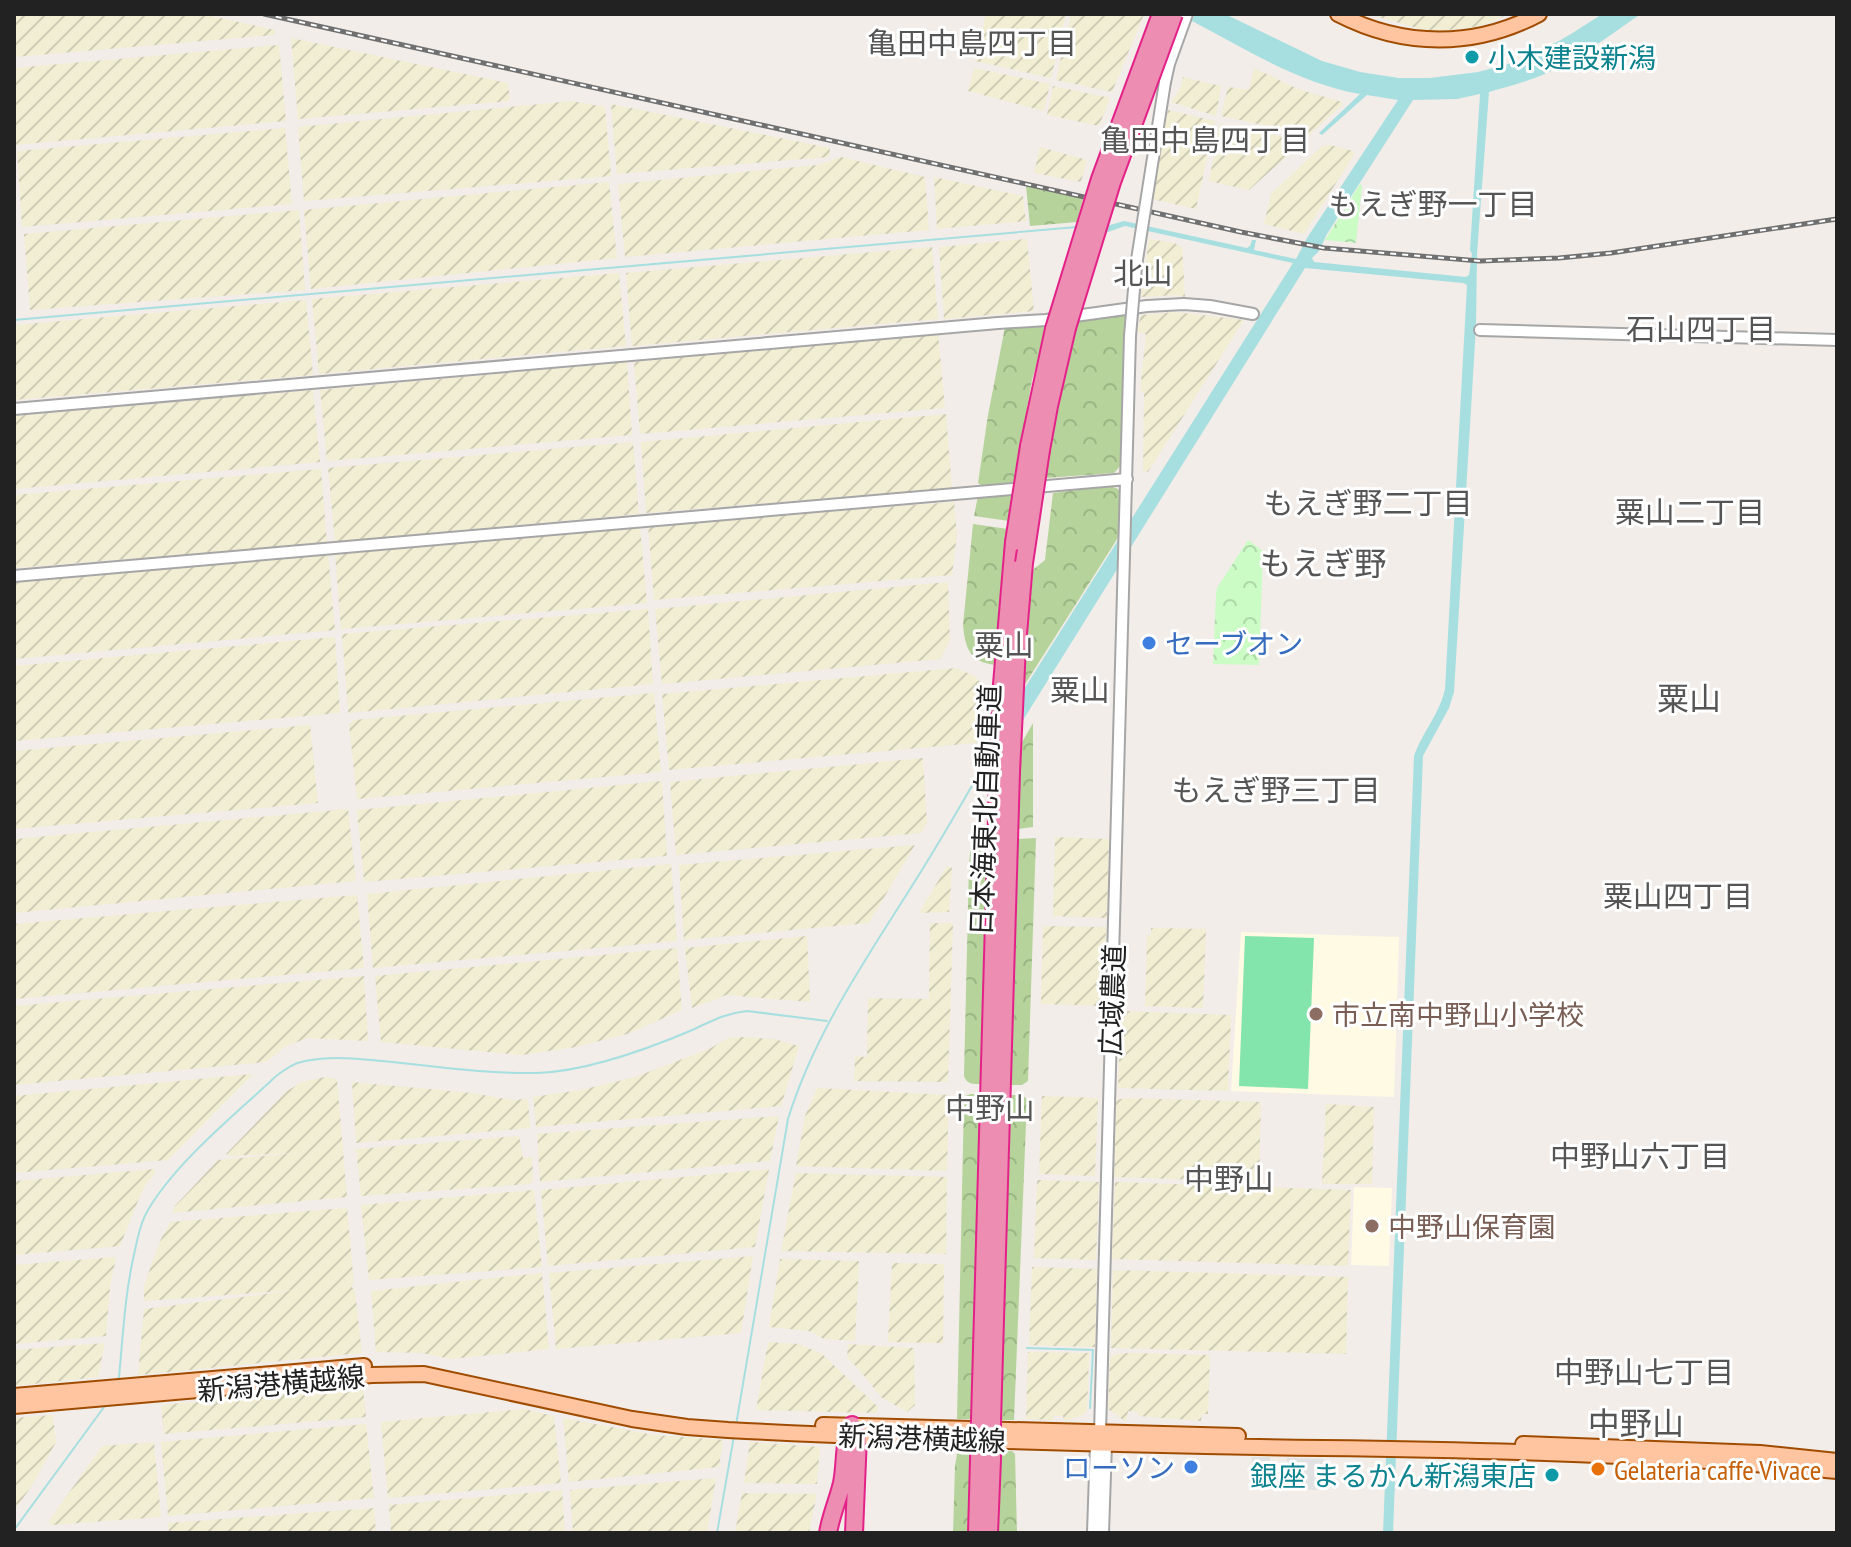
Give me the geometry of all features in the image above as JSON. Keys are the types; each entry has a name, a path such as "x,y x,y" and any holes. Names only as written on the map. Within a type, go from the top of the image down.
{"highway":[{"name":"日本海東北自動車道","path":"1011,649 1014,542 1035,448 1054,382 1061,329 1100,179 1161,14"},
{"name":"日本海東北自動車道","path":"1061,329 1112,182 1182,16"},
{"name":"日本海東北自動車道","path":"989,1533 985,1460 1003,842 1000,708 1024,563 1035,448"},
{"path":"828,1533 852,1432"},
{"path":"852,1432 854,1533"},
{"name":"日本海東北自動車道","path":"977,1533 985,1460"}],"main road":[{"path":"1338,14 1394,35 1448,40 1499,32 1539,14"},
{"name":"新潟港横越線","path":"14,1406 124,1391 424,1374 632,1419 728,1430 1380,1444 1837,1471"},
{"name":"新潟港横越線","path":"14,1396 104,1394"},
{"name":"新潟港横越線","path":"1400,1445 1720,1451 1837,1461"}],"street":[{"path":"14,576 1127,479 1130,336 1136,266 1165,82 1182,16"},
{"path":"14,409 1046,320 1147,306 1195,304 1253,314"},
{"path":"1480,330 1837,340"},
{"name":"広域農道","path":"1093,1533 1100,1440 1127,479"},
{"name":"広域農道","path":"1100,1440 1103,1533"}],"shaded area":[{"path":"14,14 202,14 275,30 275,35 14,57"},
{"path":"986,14 1066,14 1051,78 975,61"},
{"path":"1071,14 1144,14 1112,92 1056,80"},
{"path":"1369,14 1509,14 1481,26 1430,32"},
{"path":"291,38 508,83 510,101 298,119"},
{"path":"279,45 286,121 14,145 14,68"},
{"path":"974,68 1050,84 1044,111 968,91"},
{"path":"1254,68 1298,89 1342,102 1342,105 1309,135 1221,116 1228,87 1249,90"},
{"path":"1183,77 1221,86 1216,116 1171,102 1181,87"},
{"path":"1053,86 1110,98 1099,126 1047,115"},
{"path":"572,101 605,107 611,176 304,201 298,127"},
{"path":"611,104 830,148 829,157 617,174"},
{"path":"1168,110 1215,121 1196,209 1152,199"},
{"path":"1220,124 1304,141 1249,190 1209,181"},
{"path":"285,128 292,204 22,227 17,151"},
{"path":"1330,145 1355,153 1304,234 1264,224 1271,194 1322,146"},
{"path":"1040,147 1087,160 1081,182 1034,173"},
{"path":"841,157 925,177 929,230 625,257 618,184 817,165"},
{"path":"934,177 1023,196 1026,221 937,229"},
{"path":"609,182 617,258 311,289 304,210"},
{"path":"299,210 305,290 30,310 24,234"},
{"path":"1027,239 1034,311 944,319 939,247"},
{"path":"1149,239 1182,247 1185,297 1141,297"},
{"path":"932,247 938,319 632,346 626,273"},
{"path":"619,273 626,346 319,374 312,299"},
{"path":"306,300 313,375 14,400 14,325"},
{"path":"1175,312 1244,320 1148,472 1143,471 1144,393 1140,390 1146,334 1137,332 1141,315"},
{"path":"938,333 945,408 640,434 634,362"},
{"path":"627,362 632,435 327,461 320,390"},
{"path":"313,390 320,462 14,489 14,416"},
{"path":"946,414 952,488 646,513 641,442"},
{"path":"633,442 639,514 335,542 328,468"},
{"path":"321,469 327,543 14,568 14,495"},
{"path":"954,502 957,535 952,575 654,600 648,525"},
{"path":"640,526 647,603 341,629 335,554"},
{"path":"328,553 335,630 14,659 14,581"},
{"path":"948,582 950,640 940,659 662,684 655,609"},
{"path":"648,609 653,684 348,711 342,634"},
{"path":"335,637 340,713 14,741 14,666"},
{"path":"956,668 980,682 980,730 976,743 669,770 662,694"},
{"path":"654,693 661,772 357,799 349,724 354,720"},
{"path":"310,725 318,803 14,829 14,751"},
{"path":"923,758 927,823 921,833 676,855 670,782"},
{"path":"662,781 667,856 364,882 357,810"},
{"path":"348,809 356,881 14,913 14,839"},
{"path":"1055,837 1109,839 1107,918 1053,916"},
{"path":"915,845 869,923 684,940 679,865"},
{"path":"671,864 677,941 373,968 367,894"},
{"path":"947,866 952,868 949,912 919,913"},
{"path":"357,895 364,968 14,999 14,924"},
{"path":"930,923 953,923 948,1082 854,1081 855,1056 867,1057 868,998 929,999"},
{"path":"1043,926 1106,927 1104,1006 1041,1004"},
{"path":"1151,928 1206,929 1203,1008 1145,1006 1147,935 1151,935"},
{"name":"市立南中野山小学校","path":"1241,932 1399,937 1394,1097 1231,1091"},
{"path":"807,936 810,1002 726,995 692,1008 685,948"},
{"path":"677,948 682,1010 627,1034 576,1047 522,1055 381,1042 375,976"},
{"path":"364,976 368,1041 308,1038 286,1046 266,1062 14,1085 14,1006"},
{"path":"1121,1011 1231,1015 1228,1091 1118,1088"},
{"path":"729,1038 774,1039 799,1046 781,1106 536,1127 533,1097 635,1077 709,1049"},
{"path":"253,1074 168,1160 14,1173 14,1096"},
{"path":"325,1077 337,1079 347,1197 172,1213 218,1160 299,1153 226,1154 287,1091 302,1082"},
{"path":"352,1082 472,1093 512,1100 528,1099 530,1128 356,1143"},
{"path":"817,1088 949,1095 947,1171 796,1166 805,1116"},
{"path":"1042,1096 1098,1098 1095,1176 1039,1174"},
{"path":"1116,1100 1261,1102 1259,1182 1114,1177"},
{"path":"1326,1104 1374,1107 1372,1184 1322,1184"},
{"path":"779,1116 770,1161 540,1182 537,1134"},
{"path":"519,1136 523,1158 532,1157 533,1180 530,1184 361,1196 356,1149"},
{"path":"155,1169 120,1246 14,1255 14,1181"},
{"path":"769,1169 755,1247 548,1266 541,1190"},
{"path":"796,1173 947,1177 946,1254 781,1251"},
{"path":"1037,1180 1099,1182 1096,1260 1034,1258"},
{"path":"1115,1182 1351,1190 1348,1266 1112,1259"},
{"name":"中野山保育園","path":"1354,1187 1392,1188 1389,1266 1351,1265"},
{"path":"534,1190 542,1267 369,1280 361,1205"},
{"path":"347,1208 354,1284 351,1286 355,1291 362,1353 138,1375 144,1309 298,1290 144,1301 144,1286 170,1222"},
{"path":"753,1256 741,1333 556,1349 549,1273"},
{"path":"116,1257 106,1336 14,1344 14,1265"},
{"path":"780,1259 859,1261 855,1341 824,1339 809,1331 769,1327"},
{"path":"892,1263 944,1264 943,1343 888,1342"},
{"path":"1032,1267 1097,1269 1095,1347 1029,1345"},
{"path":"1113,1270 1348,1277 1346,1354 1111,1348"},
{"path":"542,1273 549,1349 451,1359 422,1353 376,1352 371,1291"},
{"path":"768,1342 799,1344 822,1354 878,1407 877,1413 756,1410"},
{"path":"105,1343 98,1377 14,1386 14,1350"},
{"path":"848,1344 914,1348 915,1405 907,1412 881,1397 847,1358"},
{"path":"1028,1352 1089,1353 1087,1411 1064,1421 1063,1416 1054,1416 1053,1420 1026,1419"},
{"path":"1128,1353 1210,1355 1208,1414 1202,1414 1201,1421 1139,1416 1138,1412 1128,1411 1126,1422 1108,1409 1110,1358"},
{"path":"363,1387 366,1417 164,1434 161,1405"},
{"path":"524,1409 554,1416 561,1483 388,1498 381,1422"},
{"path":"53,1415 56,1442 14,1511 14,1418"},
{"path":"563,1418 654,1435 723,1440 719,1467 569,1482"},
{"path":"366,1424 374,1498 168,1516 161,1442"},
{"path":"154,1442 161,1517 51,1525 49,1521 102,1446"},
{"path":"750,1442 820,1447 817,1484 744,1483"},
{"path":"1252,1457 1270,1457 1270,1475 1286,1475 1287,1458 1324,1459 1323,1490 1251,1488"},
{"path":"716,1478 707,1533 573,1533 570,1490"},
{"path":"562,1490 565,1533 391,1533 389,1505"},
{"path":"742,1493 817,1494 809,1533 735,1533"},
{"path":"374,1508 376,1533 169,1533 168,1523"}],"green space":[{"path":"1360,184 1356,243 1325,240"},
{"path":"1026,186 1083,199 1077,222 1030,226"},
{"path":"1126,313 1122,464 1114,473 1045,478 1046,450 1075,322"},
{"path":"1048,323 1032,380 1014,482 982,486 978,483 1005,327"},
{"path":"1111,486 1121,493 1121,533 1020,692 1029,573 1045,560 1053,493"},
{"path":"1013,492 1009,521 974,516 978,496"},
{"path":"973,524 1008,529 995,665 974,657 967,647 964,633"},
{"path":"1248,540 1263,551 1259,665 1213,664 1217,588"},
{"path":"1033,723 1033,827 1018,829 1018,762 1021,744"},
{"path":"976,838 977,843 990,842 982,1084 969,1082 964,1076 969,864 971,844"},
{"path":"1036,838 1028,1081 1022,1085 1010,1085 1017,839"},
{"path":"1245,936 1314,938 1308,1089 1239,1086"},
{"path":"971,1094 982,1094 972,1419 957,1419 964,1100"},
{"path":"1010,1095 1022,1095 1027,1099 1014,1420 1000,1420"},
{"path":"958,1448 970,1450 969,1533 953,1533"},
{"path":"1012,1451 1015,1454 1017,1533 997,1533 999,1452"}],"water":[{"path":"1195,14 1225,14 1322,61 1360,72 1399,78 1430,78 1478,72 1519,61 1602,14 1641,14 1561,66 1489,92 1477,254 1476,326 1454,692 1449,708 1423,756 1393,1533 1383,1533 1414,756 1445,689 1467,285 1305,268 1020,725 1021,694 1293,263 1125,226 1105,233 1103,227 1124,221 1247,248 1252,240 1256,240 1254,250 1296,259 1398,100 1367,95 1322,135 1319,133 1360,94 1295,74 1192,21","holes":["1480,94 1469,275 1466,277 1314,262 1312,258 1413,100 1457,99"]}],"waterway":[{"path":"14,320 1077,227"},
{"path":"736,1425 788,1119 798,1089 839,1004 990,754"},
{"path":"116,1382 132,1266 143,1219 160,1192 190,1157 290,1066 312,1060 346,1058 538,1073 616,1058 739,1012 827,1021"},
{"path":"1027,1348 1093,1350 1090,1408"},
{"path":"14,1530 107,1403"},
{"path":"717,1533 734,1436"}],"railway":[{"path":"264,14 1324,248 1480,261 1559,258 1837,219"}],"place":[{"name":"小木建設新潟","path":"1472,57"},
{"name":"セーブオン","path":"1149,643"},
{"name":"市立南中野山小学校","path":"1316,1014"},
{"name":"中野山保育園","path":"1372,1226"},
{"name":"ローソン","path":"1191,1467"},
{"name":"Gelateria caffe Vivace","path":"1598,1469"},
{"name":"銀座 まるかん新潟東店","path":"1552,1475"}],"district":[{"name":"亀田中島四丁目","path":"972,42"},
{"name":"亀田中島四丁目","path":"1205,139"},
{"name":"もえぎ野一丁目","path":"1433,203"},
{"name":"北山","path":"1143,272"},
{"name":"石山四丁目","path":"1701,328"},
{"name":"もえぎ野二丁目","path":"1368,502"},
{"name":"粟山二丁目","path":"1690,511"},
{"name":"もえぎ野","path":"1323,563"},
{"name":"粟山","path":"1004,644"},
{"name":"粟山","path":"1080,689"},
{"name":"粟山","path":"1689,698"},
{"name":"もえぎ野三丁目","path":"1276,789"},
{"name":"粟山四丁目","path":"1678,895"},
{"name":"中野山","path":"990,1107"},
{"name":"中野山六丁目","path":"1640,1155"},
{"name":"中野山","path":"1229,1178"},
{"name":"中野山七丁目","path":"1644,1371"},
{"name":"中野山","path":"1636,1423"}]}
